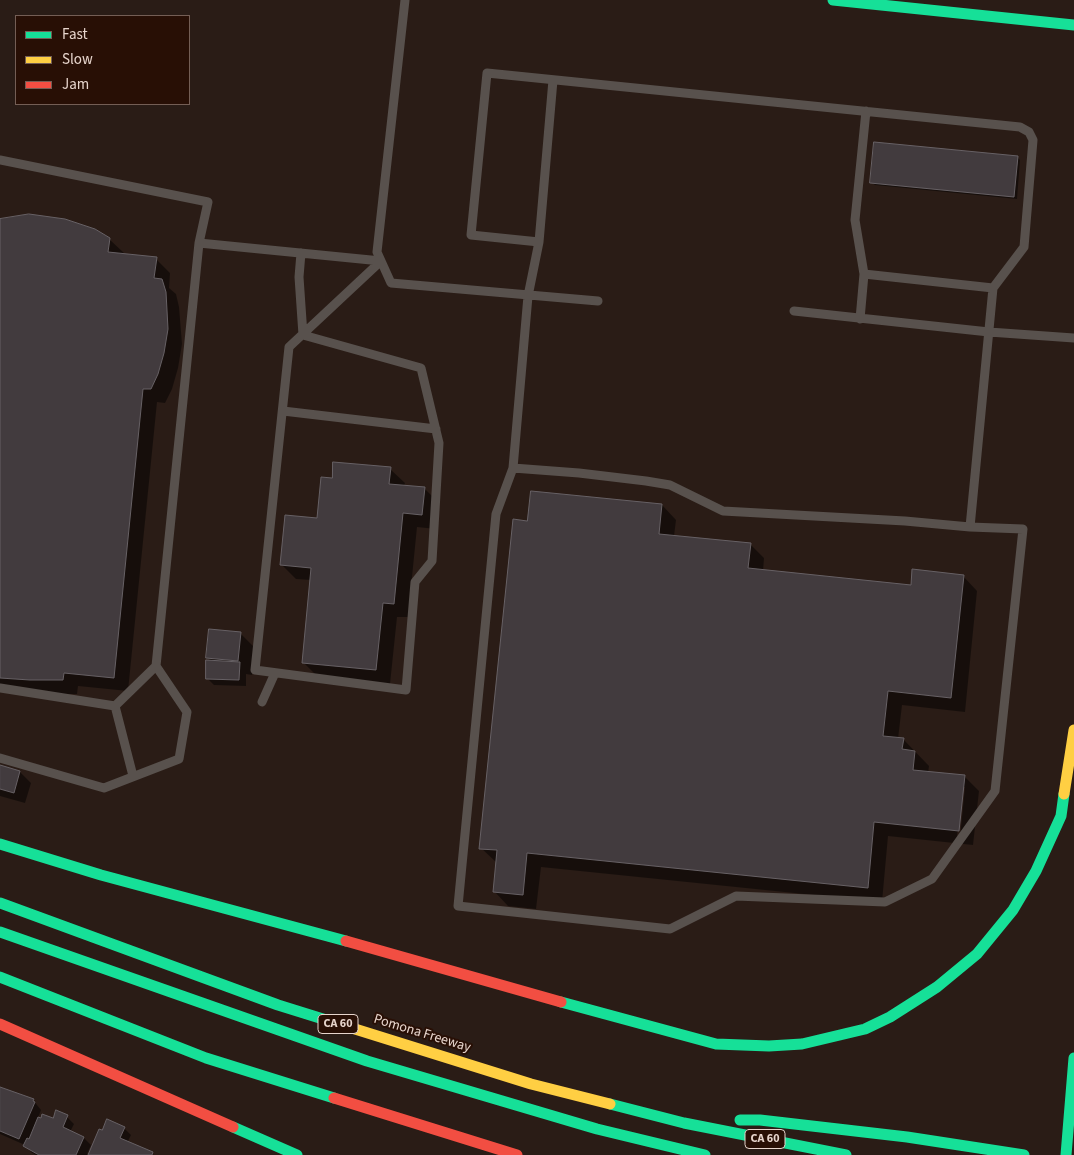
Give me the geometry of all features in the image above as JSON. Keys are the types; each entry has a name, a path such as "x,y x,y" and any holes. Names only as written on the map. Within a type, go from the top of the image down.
{"main road":[{"path":"833,0 964,10 1074,25"},
{"path":"0,844 101,876 383,950 646,1026 716,1044 769,1046 802,1044 835,1038 890,1017 937,988 977,954 1013,910 1036,871 1061,816 1074,730"},
{"name":"Pomona Freeway","path":"0,903 278,1005 531,1084 684,1123 846,1155"},
{"path":"0,932 367,1061 597,1129 705,1155"},
{"path":"0,977 206,1058 517,1155"},
{"path":"0,1024 297,1155"},
{"path":"1066,1155 1074,1058"},
{"path":"684,1123 760,1120 907,1137 1024,1155"}],"lane":[{"path":"405,0 377,252 391,284 598,301"},
{"path":"539,242 471,234 487,73 1020,127 1029,132 1033,140 1024,247 993,288 970,527"},
{"path":"513,468 646,480 670,485 723,511 905,521 1023,530 995,792 932,879 885,902 736,896 670,929 458,906 496,514 513,468 528,296 539,242 553,80"},
{"path":"860,318 864,274 855,220 866,111"},
{"path":"0,160 208,202 199,243 156,666 187,712 179,759 104,788 0,758"},
{"path":"199,243 381,261"},
{"path":"301,253 299,277 303,335"},
{"path":"303,335 421,368 439,443 432,561 415,582 406,690 255,670 289,347 381,261"},
{"path":"864,274 993,288"},
{"path":"794,312 989,332 1074,338"},
{"path":"283,411 436,429"},
{"path":"115,706 156,666"},
{"path":"262,702 275,673"},
{"path":"0,688 115,706"},
{"path":"115,706 133,776"}],"building":[{"path":"874,142 1018,156 1014,197 870,183"},
{"path":"29,214 65,219 95,229 110,238 108,252 157,257 154,278 162,279 166,292 168,329 164,353 151,389 143,389 114,678 64,673 63,680 0,678 0,219"},
{"path":"333,462 391,467 389,484 425,487 422,515 403,513 394,604 383,603 376,670 302,663 311,568 280,565 285,515 317,518 321,477 332,478"},
{"path":"531,491 662,504 659,534 751,543 748,568 911,585 912,569 964,575 951,698 888,691 883,736 904,738 902,749 915,751 913,770 965,775 959,831 874,822 868,888 527,853 523,895 493,892 497,850 479,849 513,519 527,521"},
{"path":"209,629 241,632 238,661 206,658"},
{"path":"206,660 240,662 239,680 206,679"},
{"path":"0,765 20,771 14,793 0,789"},
{"path":"0,1087 34,1099 33,1101 35,1102 19,1139 0,1131"},
{"path":"56,1110 68,1115 63,1127 84,1137 76,1155 39,1155 23,1146 27,1138 29,1139 38,1117 41,1118 42,1114 53,1118"},
{"path":"107,1119 125,1127 120,1138 153,1152 152,1155 88,1155 99,1129 102,1130"}],"traffic: fast":[{"path":"833,0 1074,25"},
{"path":"561,1002 716,1044 769,1046 802,1044 865,1029 890,1017 937,987 977,954 1013,910 1036,871 1061,816 1064,794"},
{"path":"0,844 101,875 346,941"},
{"path":"0,903 278,1005 339,1024"},
{"path":"0,932 367,1061 597,1129 705,1155"},
{"path":"0,977 206,1058 334,1098"},
{"path":"1066,1155 1074,1058"},
{"path":"610,1104 684,1123 846,1155"},
{"path":"740,1120 760,1120 907,1137 1024,1155"},
{"path":"233,1127 297,1155"}],"traffic: slow":[{"path":"1064,794 1074,730"},
{"path":"339,1024 531,1084 610,1104"}],"traffic: jam":[{"path":"346,941 561,1002"},
{"path":"0,1024 233,1127"},
{"path":"334,1098 517,1155"}]}
